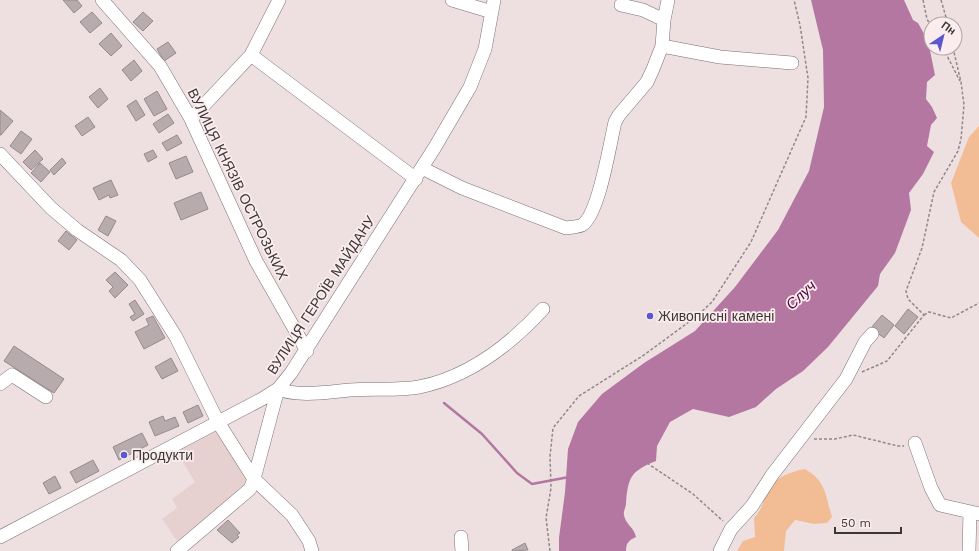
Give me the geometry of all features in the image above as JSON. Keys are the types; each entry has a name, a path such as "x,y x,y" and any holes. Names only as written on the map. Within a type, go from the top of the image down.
{"street":[{"name":"ВУЛИЦЯ КНЯЗІВ ОСТРОЗЬКИХ","path":"102,0 160,66 191,118 256,261 307,351"},
{"path":"191,118 251,55 279,0"},
{"path":"452,0 493,6"},
{"path":"251,55 419,174 462,188 566,228 581,226 590,217 596,204 615,122 619,115 647,82 662,46 664,20 668,0"},
{"path":"621,5 643,10 660,16 664,20"},
{"name":"ВУЛИЦЯ ГЕРОЇВ МАЙДАНУ","path":"0,537 278,389 307,351 419,174 470,87 485,49 493,6"},
{"path":"662,46 720,57 792,63"},
{"path":"0,154 51,208 121,260 140,280 176,337 218,422 254,479 292,515 309,541 312,551"},
{"path":"176,551 250,489 278,389 287,393 418,388 438,382 490,358 526,328 542,309"},
{"path":"720,551 731,529 752,506 772,475 846,379 860,355 864,342 872,334"},
{"path":"0,384 12,375 46,397"},
{"path":"915,444 931,488 940,505 975,513 969,551"},
{"path":"461,537 462,551"}],"path":[{"path":"550,551 546,518 551,488 550,456 553,428 579,396 644,355 697,316 712,302 751,242 806,117 808,78 800,25 794,0"},
{"path":"924,0 927,16"},
{"path":"941,0 946,16"},
{"path":"947,56 961,82"},
{"path":"924,315 908,299 906,292 922,248 934,192 958,150 961,139 964,105 961,82 955,56"},
{"path":"846,379 887,361 924,315 929,312 951,318 979,303"},
{"path":"800,438 836,439 853,435 898,446 915,444"},
{"path":"647,463 693,494 731,529"}],"shaded area":[{"path":"979,126 979,238 961,222 951,183 969,137"},
{"path":"219,430 251,481 178,542 162,519 177,508 172,499 195,482 177,452"},
{"path":"805,469 818,479 821,484 832,517 827,523 814,524 795,520 786,531 784,551 737,551 743,541 755,537 754,518 761,509 766,493 772,484 782,476"}],"water":[{"name":"Случ","path":"811,0 904,0 913,20 918,23 923,32 923,56 931,56 935,75 927,82 926,99 937,118 931,125 927,146 934,152 923,174 909,193 911,210 895,253 880,274 878,286 828,347 803,371 776,389 756,407 729,417 693,409 670,422 657,446 656,461 641,468 632,476 630,481 624,514 626,521 636,537 628,542 626,551 559,551 568,449 578,422 602,394 644,363 695,331 735,287 778,230 809,171 824,107 823,50"}],"building":[{"path":"63,0 77,0 82,6 74,13"},
{"path":"92,12 102,23 90,33 80,22"},
{"path":"143,12 153,21 143,31 133,22"},
{"path":"111,33 122,46 111,56 99,44"},
{"path":"168,42 176,53 164,61 157,49"},
{"path":"134,60 142,71 131,81 122,70"},
{"path":"100,88 108,99 98,108 89,97"},
{"path":"157,91 167,109 154,116 144,99"},
{"path":"136,100 145,115 136,121 127,106"},
{"path":"0,110 13,121 1,135 0,135"},
{"path":"168,114 174,123 159,133 153,124"},
{"path":"88,117 95,127 82,136 75,126"},
{"path":"21,131 32,139 21,154 10,146"},
{"path":"177,135 182,143 167,151 162,143"},
{"path":"35,150 43,159 31,170 23,162"},
{"path":"153,150 157,157 148,162 144,154"},
{"path":"186,156 193,172 176,179 169,163"},
{"path":"62,158 66,163 54,175 50,170"},
{"path":"40,163 50,172 41,182 31,173"},
{"path":"111,180 118,195 110,198 109,195 99,200 93,188"},
{"path":"201,192 208,209 181,220 174,203"},
{"path":"106,216 116,221 108,236 98,230"},
{"path":"66,231 77,240 69,250 58,241"},
{"path":"115,272 128,285 115,298 109,291 113,287 106,280"},
{"path":"135,300 144,314 133,321 130,317 135,314 129,304"},
{"path":"908,309 918,317 904,334 895,326"},
{"path":"882,315 894,325 884,338 871,328"},
{"path":"153,316 165,338 144,349 135,332 149,325 146,319"},
{"path":"14,346 64,379 54,393 4,361"},
{"path":"171,358 178,371 162,379 155,367"},
{"path":"198,405 203,416 188,423 183,412"},
{"path":"163,416 165,421 175,417 179,426 155,436 149,422"},
{"path":"142,433 148,445 119,460 113,447"},
{"path":"93,460 99,471 76,483 70,472"},
{"path":"55,476 61,488 49,494 43,483"},
{"path":"228,520 240,533 237,535 239,537 232,543 217,530"},
{"path":"525,543 528,550 512,551 512,550"}],"waterway":[{"path":"444,403 482,434 517,473 532,484 569,477"}],"place":[{"name":"Живописні камені","path":"650,316"},
{"name":"Продукти","path":"124,455"}]}
